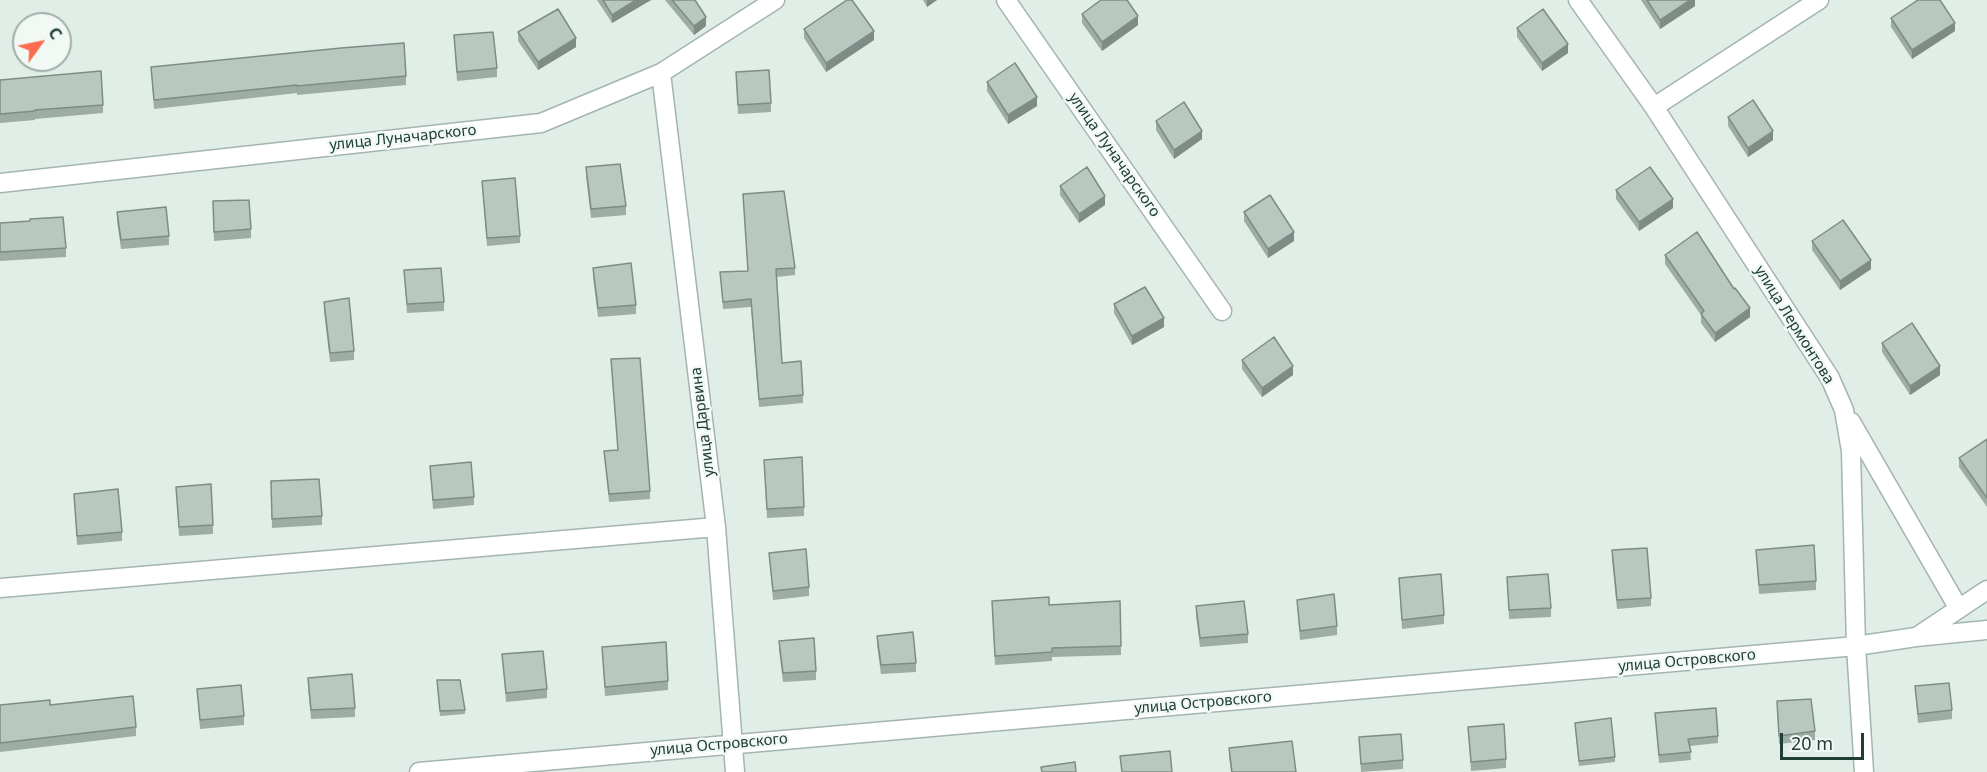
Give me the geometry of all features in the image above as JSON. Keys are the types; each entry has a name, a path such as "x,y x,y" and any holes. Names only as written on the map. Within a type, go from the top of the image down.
{"street":[{"name":"улица Луначарского","path":"0,183 540,123 662,73 775,0"},
{"name":"улица Луначарского","path":"1006,0 1222,310"},
{"name":"улица Лермонтова","path":"1578,0 1654,107 1830,378 1844,410 1851,451 1856,646 1864,772"},
{"path":"1654,107 1819,0"},
{"name":"улица Дарвина","path":"662,73 716,527 735,772"},
{"path":"1844,410 1959,609"},
{"path":"0,588 716,527"},
{"path":"1916,637 1987,590"},
{"name":"улица Островского","path":"419,772 1856,646 1987,630"}],"building":[{"path":"603,0 636,0 612,15"},
{"path":"672,0 695,0 706,17 694,26"},
{"path":"847,0 852,0 874,31 826,63 804,29"},
{"path":"1101,0 1127,0 1138,16 1102,42 1082,14"},
{"path":"1647,0 1690,0 1660,20"},
{"path":"1918,0 1940,0 1955,23 1912,50 1891,18"},
{"path":"558,9 576,38 538,62 518,32"},
{"path":"1543,9 1568,44 1542,63 1517,28"},
{"path":"493,32 497,68 457,72 454,35"},
{"path":"404,43 406,76 154,100 151,67"},
{"path":"1015,63 1037,97 1008,115 987,82"},
{"path":"769,70 771,103 738,105 736,72"},
{"path":"101,71 103,105 0,114 0,80"},
{"path":"1753,100 1773,131 1748,148 1728,117"},
{"path":"1184,102 1202,131 1174,150 1156,121"},
{"path":"620,164 626,206 591,209 586,167"},
{"path":"1087,167 1105,196 1079,214 1060,186"},
{"path":"1650,167 1673,199 1639,222 1616,190"},
{"path":"515,178 520,236 487,238 482,181"},
{"path":"784,191 795,268 776,269 782,363 801,361 803,395 759,399 751,299 723,302 720,272 748,271 743,194"},
{"path":"1270,195 1294,232 1268,249 1244,212"},
{"path":"249,200 251,229 214,232 213,201"},
{"path":"166,207 169,236 121,240 117,212"},
{"path":"63,217 66,248 0,252 0,223"},
{"path":"1843,220 1871,260 1840,281 1812,241"},
{"path":"1697,232 1734,289 1750,308 1715,333 1701,314 1704,311 1665,255"},
{"path":"631,263 636,305 598,308 593,268"},
{"path":"441,268 444,302 407,304 404,270"},
{"path":"1145,287 1164,318 1132,336 1114,304"},
{"path":"349,298 354,351 330,353 324,302"},
{"path":"1912,323 1940,366 1910,386 1882,343"},
{"path":"1274,337 1293,366 1262,388 1242,360"},
{"path":"640,358 650,491 609,494 604,451 618,450 611,359"},
{"path":"1987,439 1987,498 1959,458"},
{"path":"802,457 804,507 767,509 764,460"},
{"path":"471,462 474,497 433,500 430,466"},
{"path":"319,479 322,516 272,519 271,481"},
{"path":"211,484 213,525 179,527 176,487"},
{"path":"118,489 122,532 77,536 74,494"},
{"path":"1814,545 1816,581 1759,585 1756,550"},
{"path":"1647,548 1651,598 1617,600 1612,550"},
{"path":"806,549 809,587 773,591 769,553"},
{"path":"1441,574 1444,615 1402,620 1399,578"},
{"path":"1548,574 1551,608 1509,610 1507,577"},
{"path":"1334,594 1337,626 1300,631 1297,600"},
{"path":"1049,597 1049,605 1120,601 1121,646 1052,648 1052,652 995,656 992,601"},
{"path":"1244,601 1248,634 1200,638 1196,606"},
{"path":"913,632 916,663 881,665 877,636"},
{"path":"814,638 816,671 783,673 779,641"},
{"path":"666,642 668,681 605,687 602,647"},
{"path":"543,651 547,689 506,693 502,654"},
{"path":"352,674 355,708 311,710 308,678"},
{"path":"437,680 460,680 465,710 440,711"},
{"path":"1949,683 1952,710 1918,714 1915,686"},
{"path":"241,685 244,716 200,720 197,689"},
{"path":"133,696 136,727 0,743 0,705 50,700 50,705"},
{"path":"1811,699 1815,731 1779,736 1777,701"},
{"path":"1716,708 1718,736 1688,739 1691,752 1659,755 1655,713"},
{"path":"1611,718 1615,757 1579,761 1575,723"},
{"path":"1504,724 1506,759 1471,762 1468,727"},
{"path":"1401,734 1403,760 1361,764 1359,737"},
{"path":"1292,741 1296,772 1232,772 1229,748"},
{"path":"1170,751 1172,772 1122,772 1120,756"},
{"path":"1075,762 1076,772 1042,772 1041,767"}]}
